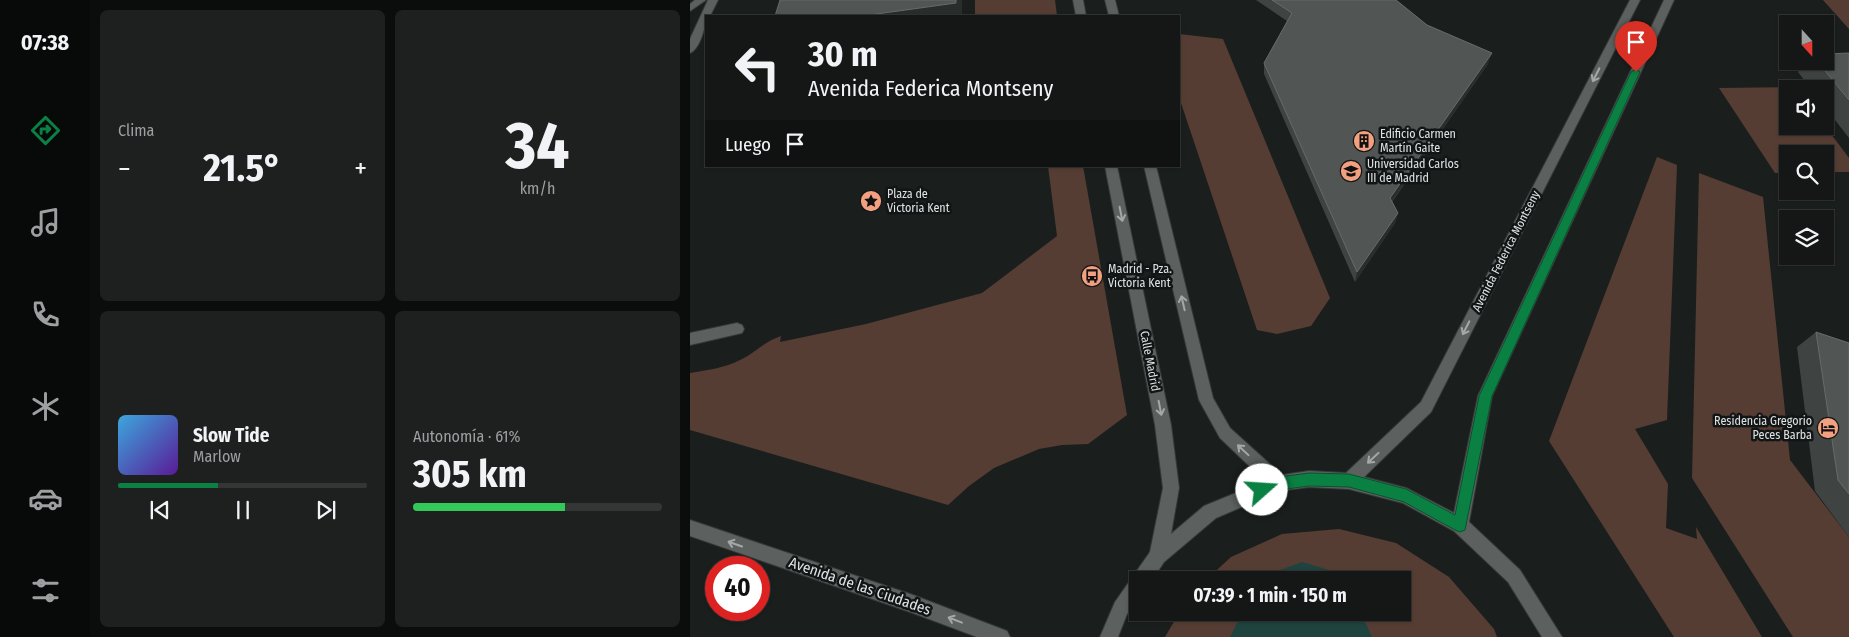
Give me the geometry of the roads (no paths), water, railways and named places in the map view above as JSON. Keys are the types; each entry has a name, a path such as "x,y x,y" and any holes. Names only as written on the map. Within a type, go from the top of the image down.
{"street":[{"path":"690,8 702,0"},
{"path":"706,15 713,0"},
{"path":"1078,0 1081,15"},
{"path":"1110,0 1114,15"},
{"name":"Avenida Federica Montseny","path":"1349,480 1426,407 1635,0"},
{"path":"1460,525 1486,396 1669,0"},
{"path":"690,50 705,17"},
{"name":"Calle Madrid","path":"1111,167 1163,425 1171,488 1158,556"},
{"path":"1150,167 1206,400 1225,433 1279,483"},
{"path":"690,339 737,329"},
{"path":"1147,571 1158,556 1210,512 1279,483 1309,480 1349,480 1406,496 1460,525 1514,576 1553,637"},
{"name":"Avenida de las Ciudades","path":"690,528 913,604 1001,637"},
{"path":"1109,637 1121,608 1129,597"}],"place":[{"name":"Edificio Carmen Martín Gaite","path":"1364,141"},
{"name":"Universidad Carlos III de Madrid","path":"1351,171"},
{"name":"Plaza de Victoria Kent","path":"871,201"},
{"name":"Madrid - Pza. Victoria Kent","path":"1092,276"},
{"name":"Residencia Gregorio Peces Barba","path":"1828,428"}]}
